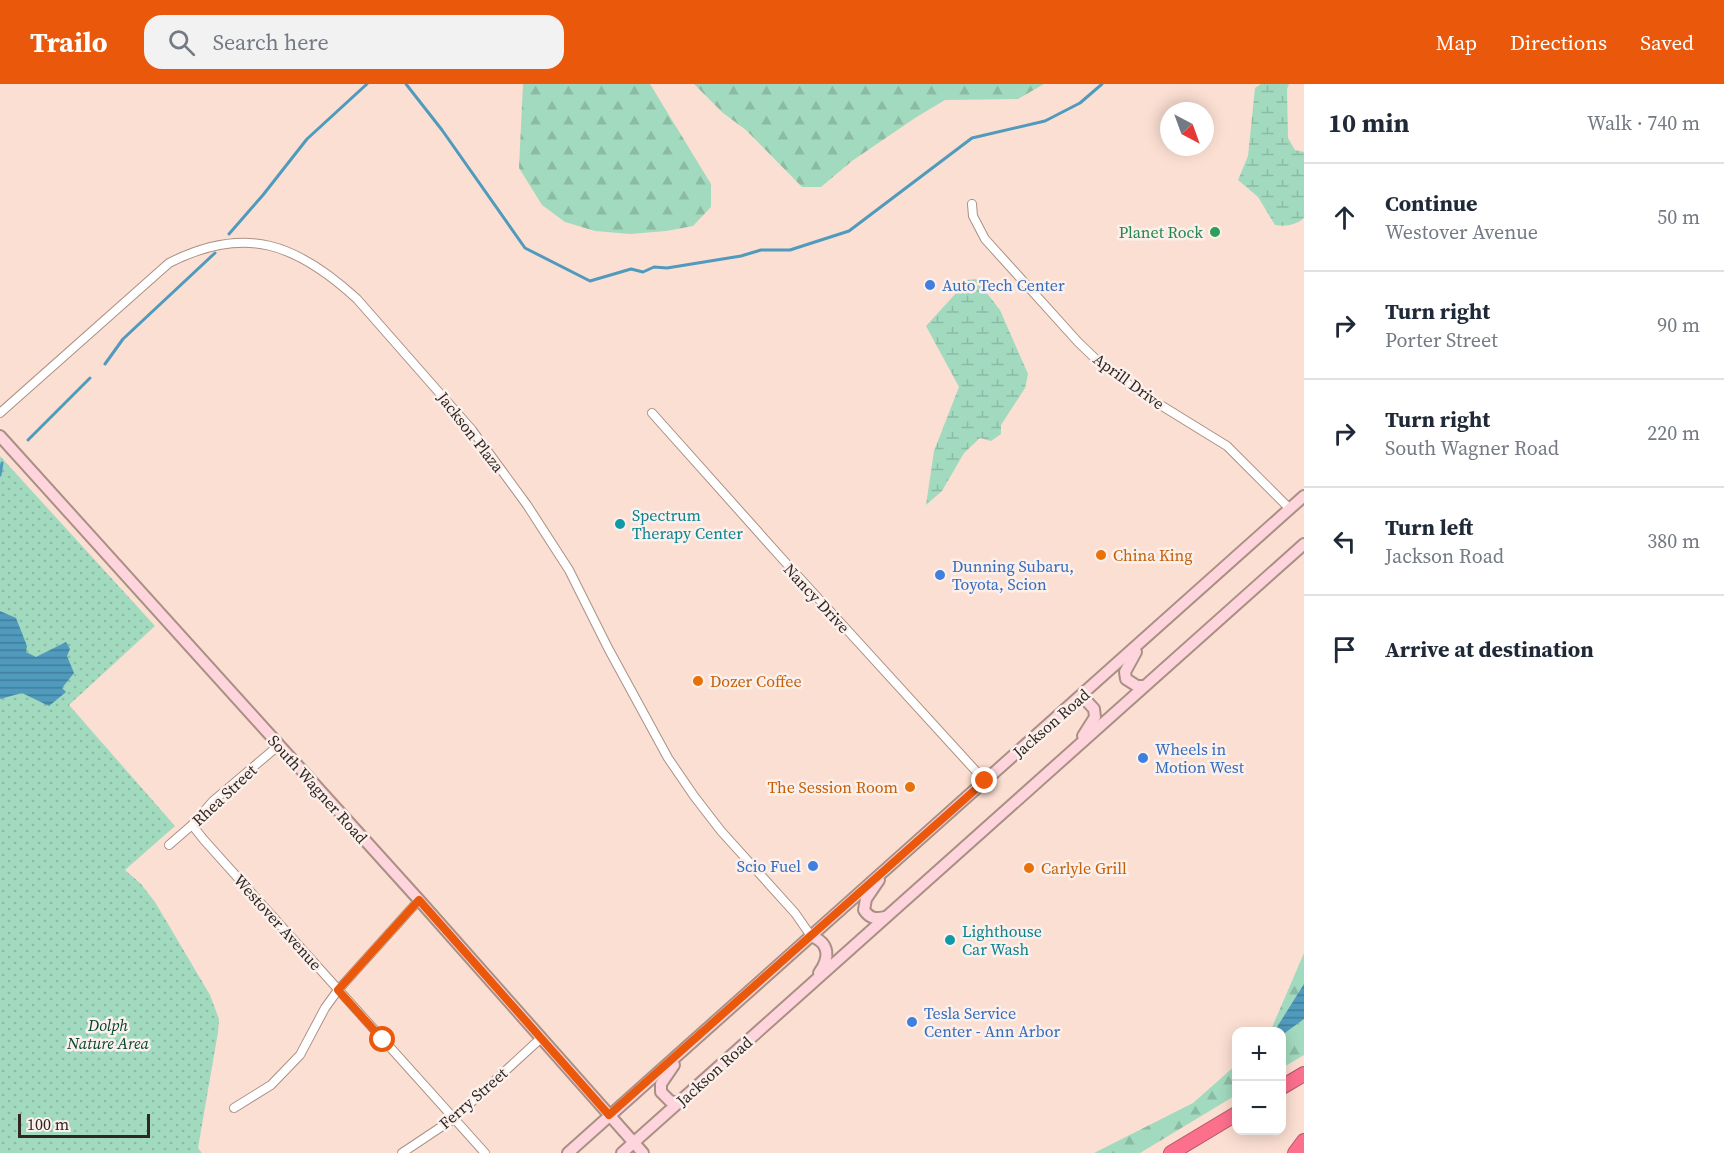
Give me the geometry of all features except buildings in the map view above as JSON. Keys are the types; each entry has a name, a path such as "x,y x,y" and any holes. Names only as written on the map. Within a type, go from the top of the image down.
{"highway":[{"path":"1286,1085 1304,1074"},
{"path":"1171,1153 1232,1116"},
{"path":"1295,1153 1304,1141"}],"main road":[{"name":"South Wagner Road","path":"0,436 644,1153"},
{"name":"Jackson Road","path":"568,1153 1304,496"},
{"name":"Jackson Road","path":"622,1153 1304,544"},
{"path":"1144,686 1131,684 1126,679 1125,672 1147,638"},
{"path":"1075,748 1095,717 1094,709 1082,696"},
{"path":"887,916 876,919 869,916 864,905 890,865"},
{"path":"803,991 822,969 827,958 823,942 812,936"},
{"path":"679,1103 664,1097 661,1084 693,1041"}],"street":[{"name":"Aprill Drive","path":"972,204 972,216 985,239 1078,342 1104,367 1143,395 1227,446 1290,508"},
{"name":"Jackson Plaza","path":"0,413 169,263 193,251 218,244 256,242 274,247 315,266 357,299 472,430 554,545 660,743 694,796 721,831 795,912 812,936"},
{"name":"Nancy Drive","path":"652,413 985,781"},
{"name":"Rhea Street","path":"170,845 213,801 278,746"},
{"name":"Westover Avenue","path":"192,825 485,1153"},
{"path":"234,1107 271,1085 300,1055 325,1008 338,990 419,900"},
{"name":"Ferry Street","path":"402,1153 453,1119 540,1039"}],"green space":[{"path":"523,84 650,84 711,184 711,207 693,226 666,231 630,234 595,231 565,222 542,205 519,168"},
{"path":"694,84 1044,84 1018,99 945,100 852,161 821,187 802,187 746,130 723,113"},
{"path":"1261,84 1289,84 1287,89 1288,138 1295,150 1304,152 1304,218 1290,225 1275,225 1258,197 1238,180 1248,156 1255,88"},
{"path":"976,279 1000,310 1028,374 1025,388 1001,425 1001,434 991,441 980,438 964,453 942,491 926,505 934,451 959,387 926,326 968,280"},
{"name":"Dolph Nature Area","path":"0,456 155,626 69,705 175,826 125,870 141,884 155,902 210,995 219,1019 198,1148 202,1153 0,1153"},
{"path":"1304,953 1304,1055 1286,1066 1286,1027 1272,1027"},
{"path":"1232,1069 1232,1097 1140,1153 1094,1153 1193,1103"}],"water":[{"path":"0,611 16,618 27,646 26,652 36,657 66,642 70,649 67,656 74,673 62,688 66,692 49,706 22,693 0,699"},
{"path":"1304,984 1304,1019 1286,1032 1286,1027 1277,1027"}],"waterway":[{"path":"229,234 307,139 367,84"},
{"path":"406,84 442,130 525,248 590,281 631,269 643,272 654,267 667,268 741,256 761,250 790,250 849,231 972,138 1045,121 1080,103 1102,84"},
{"path":"105,364 123,339 215,253"},
{"path":"28,440 90,378"},
{"path":"0,475 2,463"}],"place":[{"name":"Planet Rock","path":"1215,232"},
{"name":"Auto Tech Center","path":"930,285"},
{"name":"Spectrum Therapy Center","path":"620,524"},
{"name":"China King","path":"1101,555"},
{"name":"Dunning Subaru, Toyota, Scion","path":"940,575"},
{"name":"Dozer Coffee","path":"698,681"},
{"name":"Wheels in Motion West","path":"1143,758"},
{"name":"The Session Room","path":"910,787"},
{"name":"Scio Fuel","path":"813,866"},
{"name":"Carlyle Grill","path":"1029,868"},
{"name":"Lighthouse Car Wash","path":"950,940"},
{"name":"Tesla Service Center - Ann Arbor","path":"912,1022"}],"route":[{"path":"383,1040 338,990 419,900 609,1115 985,781"}]}
